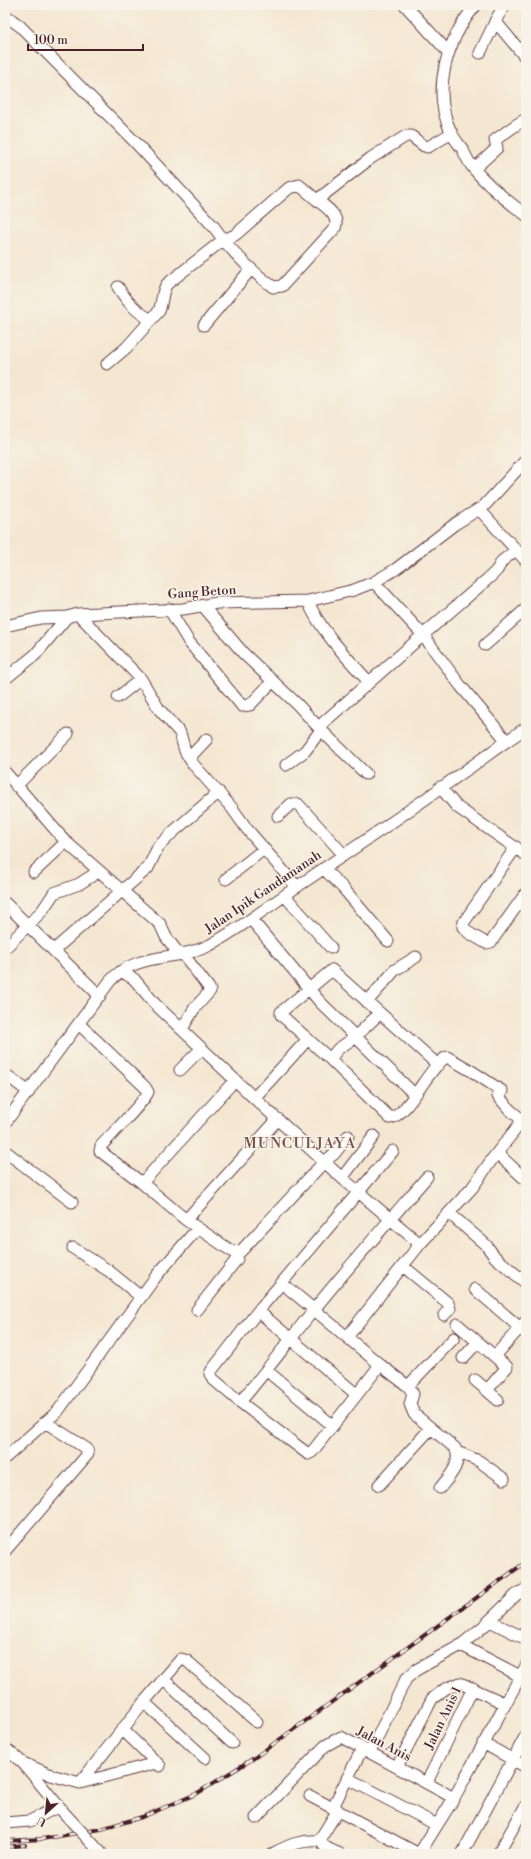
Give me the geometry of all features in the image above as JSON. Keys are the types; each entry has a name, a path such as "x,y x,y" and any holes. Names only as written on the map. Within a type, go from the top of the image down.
{"street":[{"path":"405,5 448,52"},
{"path":"476,5 460,28 448,52 442,86 445,113 452,133 478,165 500,196 526,215"},
{"path":"480,53 495,21 505,5"},
{"path":"5,15 20,26 135,142 214,227 224,240 251,269 273,287 282,286 336,226 337,222 334,215 302,187 296,185 289,188 236,235 224,240 167,284 164,289 162,305 151,320 126,348 107,364"},
{"path":"495,21 526,58"},
{"path":"478,165 497,148 495,140 526,119"},
{"path":"317,200 371,158 406,136 411,136 424,146 428,147 452,133"},
{"path":"204,325 251,269"},
{"path":"118,287 134,310 151,320"},
{"name":"Gang Beton","path":"5,626 41,618 183,609 223,603 308,601 354,590 374,582 396,569 455,524 484,506 526,460"},
{"path":"286,765 305,751 321,730 321,726 324,722 490,577 497,570 502,561 523,556 479,509"},
{"path":"374,582 423,635 460,685 506,740"},
{"path":"308,601 311,609 325,630 369,682"},
{"path":"203,606 244,654 297,704 366,774"},
{"path":"169,609 189,642 242,706 250,705 273,681"},
{"path":"485,645 526,609"},
{"path":"5,680 35,655 73,616 141,679 159,709 180,733 189,758 297,887"},
{"path":"118,697 141,679"},
{"name":"Jalan Ipik Gandamanah","path":"5,1123 110,981 121,971 135,963 181,954 210,945 285,896 440,787 462,774 506,740 525,731"},
{"path":"16,786 68,734"},
{"path":"189,758 207,740"},
{"path":"5,772 66,842 98,872 160,924 166,936 209,988 210,991 194,1009 185,1024 179,1027"},
{"path":"440,787 457,806 526,854"},
{"path":"54,950 148,868 158,847 219,792"},
{"path":"278,816 291,804 298,804 344,855"},
{"path":"34,872 66,842"},
{"path":"516,847 464,922 464,926 469,933 480,940 486,943 491,942 526,893"},
{"path":"226,879 264,849"},
{"path":"324,869 343,888 388,941"},
{"path":"5,948 46,906 54,893 79,884 98,872"},
{"path":"285,896 331,948"},
{"path":"5,903 100,996"},
{"path":"251,919 309,990 354,1038 414,1095"},
{"path":"368,1002 395,970 416,957"},
{"path":"346,1336 420,1244 472,1188 497,1153 524,1122 510,1110 498,1096 502,1091 447,1057 438,1065 396,1116 390,1118 330,1059 282,1015 281,1012 332,970 438,1065"},
{"path":"121,971 134,979 155,1004 201,1049 324,1162 420,1244"},
{"path":"330,1059 338,1049 354,1038 380,1013"},
{"path":"79,1024 148,1092 145,1099 121,1123 100,1149 101,1152 142,1183 186,1220 233,1252 238,1253"},
{"path":"254,1098 308,1039"},
{"path":"180,1070 201,1049"},
{"path":"5,1074 29,1092"},
{"path":"142,1183 235,1080"},
{"path":"186,1220 278,1119"},
{"path":"197,1310 237,1259 238,1253 324,1162 334,1154 348,1136"},
{"path":"342,1178 374,1136"},
{"path":"5,1150 72,1202"},
{"path":"378,1363 377,1369 312,1452 308,1454 240,1402 213,1378 210,1372 258,1311 392,1151"},
{"path":"497,1153 526,1180"},
{"path":"240,1402 314,1310 427,1177"},
{"path":"449,1213 486,1245 496,1257 526,1283"},
{"path":"5,1458 58,1412 141,1296 157,1275 198,1228"},
{"path":"73,1248 109,1271 141,1296"},
{"path":"403,1266 448,1303 450,1308 444,1315"},
{"path":"282,1283 408,1386 413,1394 410,1404 414,1414 455,1448 457,1452 479,1461 504,1479"},
{"path":"475,1289 524,1327 495,1356"},
{"path":"258,1311 356,1394"},
{"path":"458,1324 507,1367 487,1390"},
{"path":"408,1386 454,1338"},
{"path":"463,1358 478,1342"},
{"path":"266,1370 332,1425"},
{"path":"474,1380 498,1400"},
{"path":"7,1545 88,1454 87,1449 45,1422"},
{"path":"379,1486 431,1428"},
{"path":"440,1488 456,1466 457,1452"},
{"path":"340,1854 323,1846 321,1841 322,1836 335,1809 347,1778 366,1750 406,1679 416,1670 461,1645 488,1622 521,1598 526,1589"},
{"path":"488,1622 492,1621 526,1639"},
{"path":"461,1645 520,1676"},
{"path":"80,1782 144,1702 180,1660 184,1660 257,1722"},
{"path":"310,1796 419,1854 454,1798 504,1703 526,1666"},
{"path":"163,1679 232,1743"},
{"path":"397,1767 434,1697 445,1689 459,1683 504,1703"},
{"name":"Jalan Anis 1","path":"427,1782 473,1688"},
{"path":"144,1702 205,1758"},
{"path":"23,1763 51,1775 80,1782 159,1765 123,1730"},
{"path":"462,1854 526,1735"},
{"name":"Jalan Anis","path":"256,1818 330,1742 341,1738 427,1782 454,1798"},
{"path":"483,1743 526,1767"},
{"path":"5,1748 23,1763 62,1810 102,1854"},
{"path":"347,1778 437,1825"},
{"path":"498,1854 526,1805"},
{"path":"5,1823 30,1821 62,1810"},
{"path":"272,1854 306,1840 321,1841"}],"railway":[{"path":"5,1841 42,1839 101,1829 142,1817 196,1794 254,1758 526,1562"},
{"path":"5,1847 25,1845"}],"district":[{"name":"MUNCULJAYA","path":"300,1143"}]}
